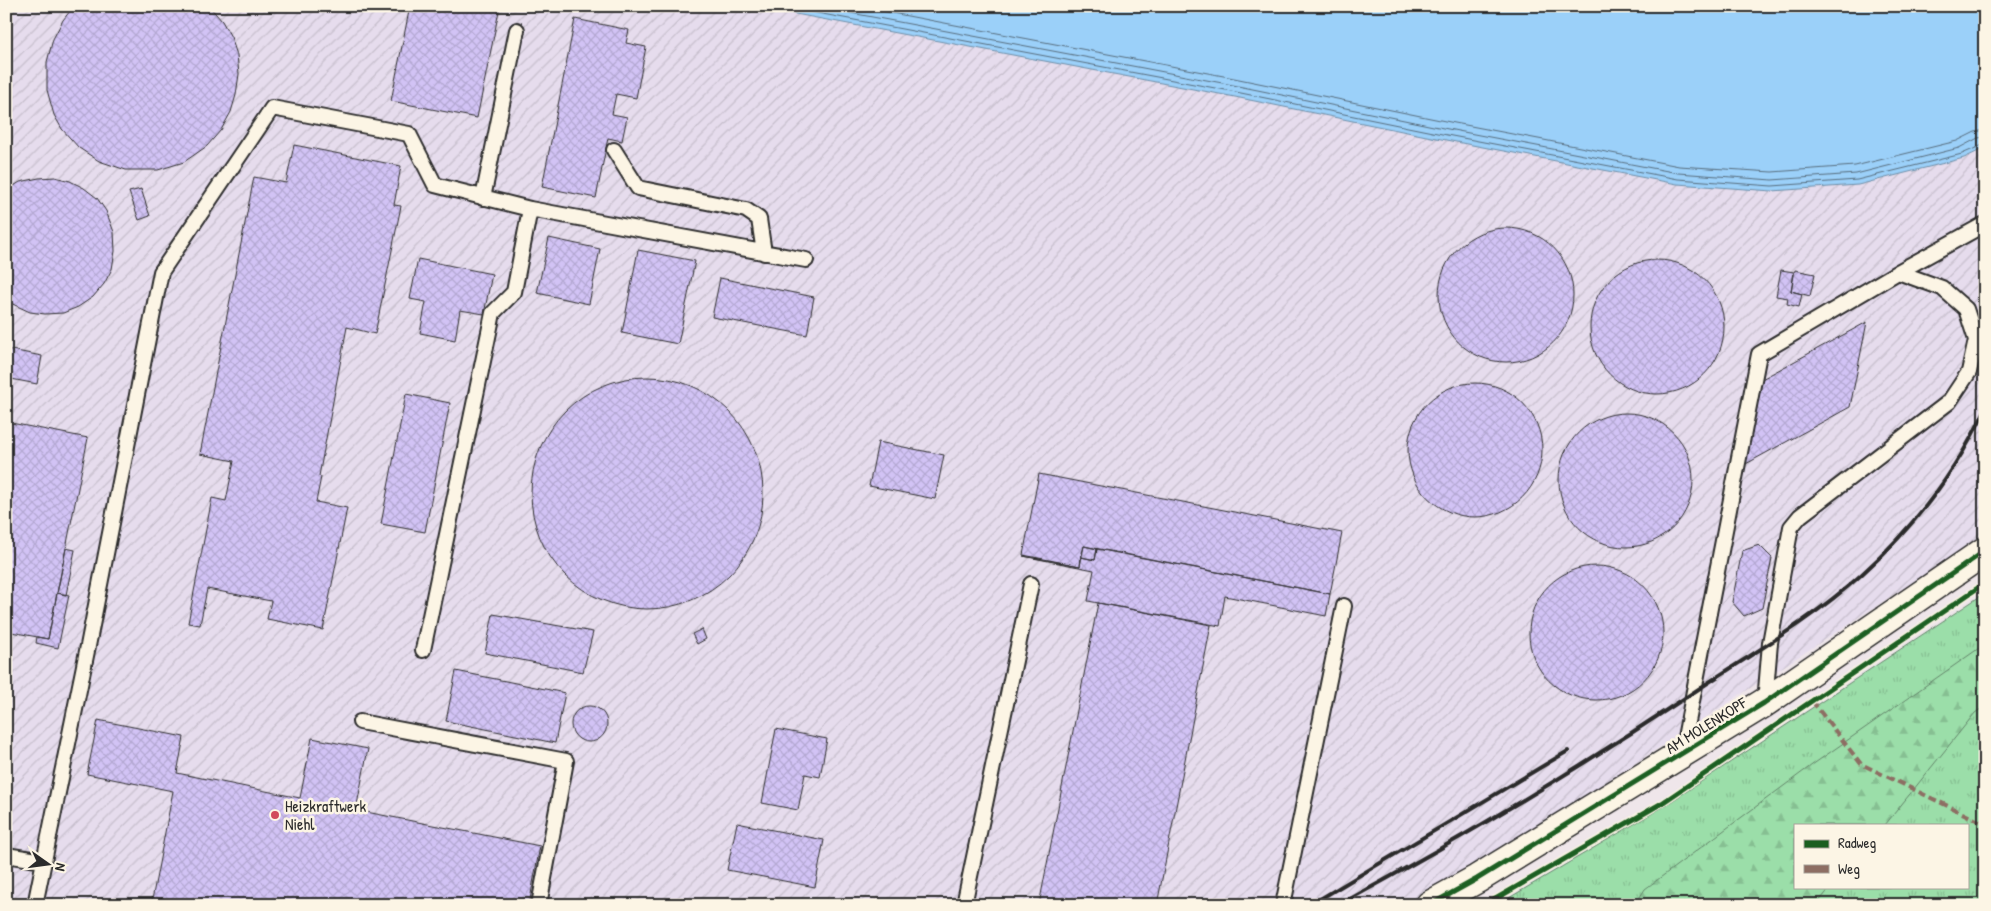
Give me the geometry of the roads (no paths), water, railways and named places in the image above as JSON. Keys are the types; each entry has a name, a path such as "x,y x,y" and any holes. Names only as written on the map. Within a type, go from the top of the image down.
{"street":[{"name":"AM MOLENKOPF","path":"1430,905 1477,879 1764,702 1985,551"}],"lane":[{"path":"483,198 517,30"},
{"path":"35,905 161,272 272,108 409,134 435,185 530,209 806,260"},
{"path":"614,150 638,188 746,210 759,219 764,253"},
{"path":"423,650 493,313 514,292 530,209"},
{"path":"1682,754 1759,354 1898,272 1985,224"},
{"path":"1764,702 1770,643 1791,527 1800,516 1949,402 1969,372 1976,340 1966,309 1942,288 1898,272"},
{"path":"964,905 1031,584"},
{"path":"1283,905 1344,606"},
{"path":"360,722 566,761 539,905"},
{"path":"6,855 44,861"}],"water":[{"path":"753,6 1985,6 1985,148 1964,158 1858,185 1772,191 1677,184 1230,96"}],"railway":[{"path":"1339,905 1560,778 1777,639 1841,592 1880,557 1915,519 1961,455 1985,410"},
{"path":"1310,905 1568,751"}],"place":[{"name":"Heizkraftwerk Niehl","path":"275,815"}]}
